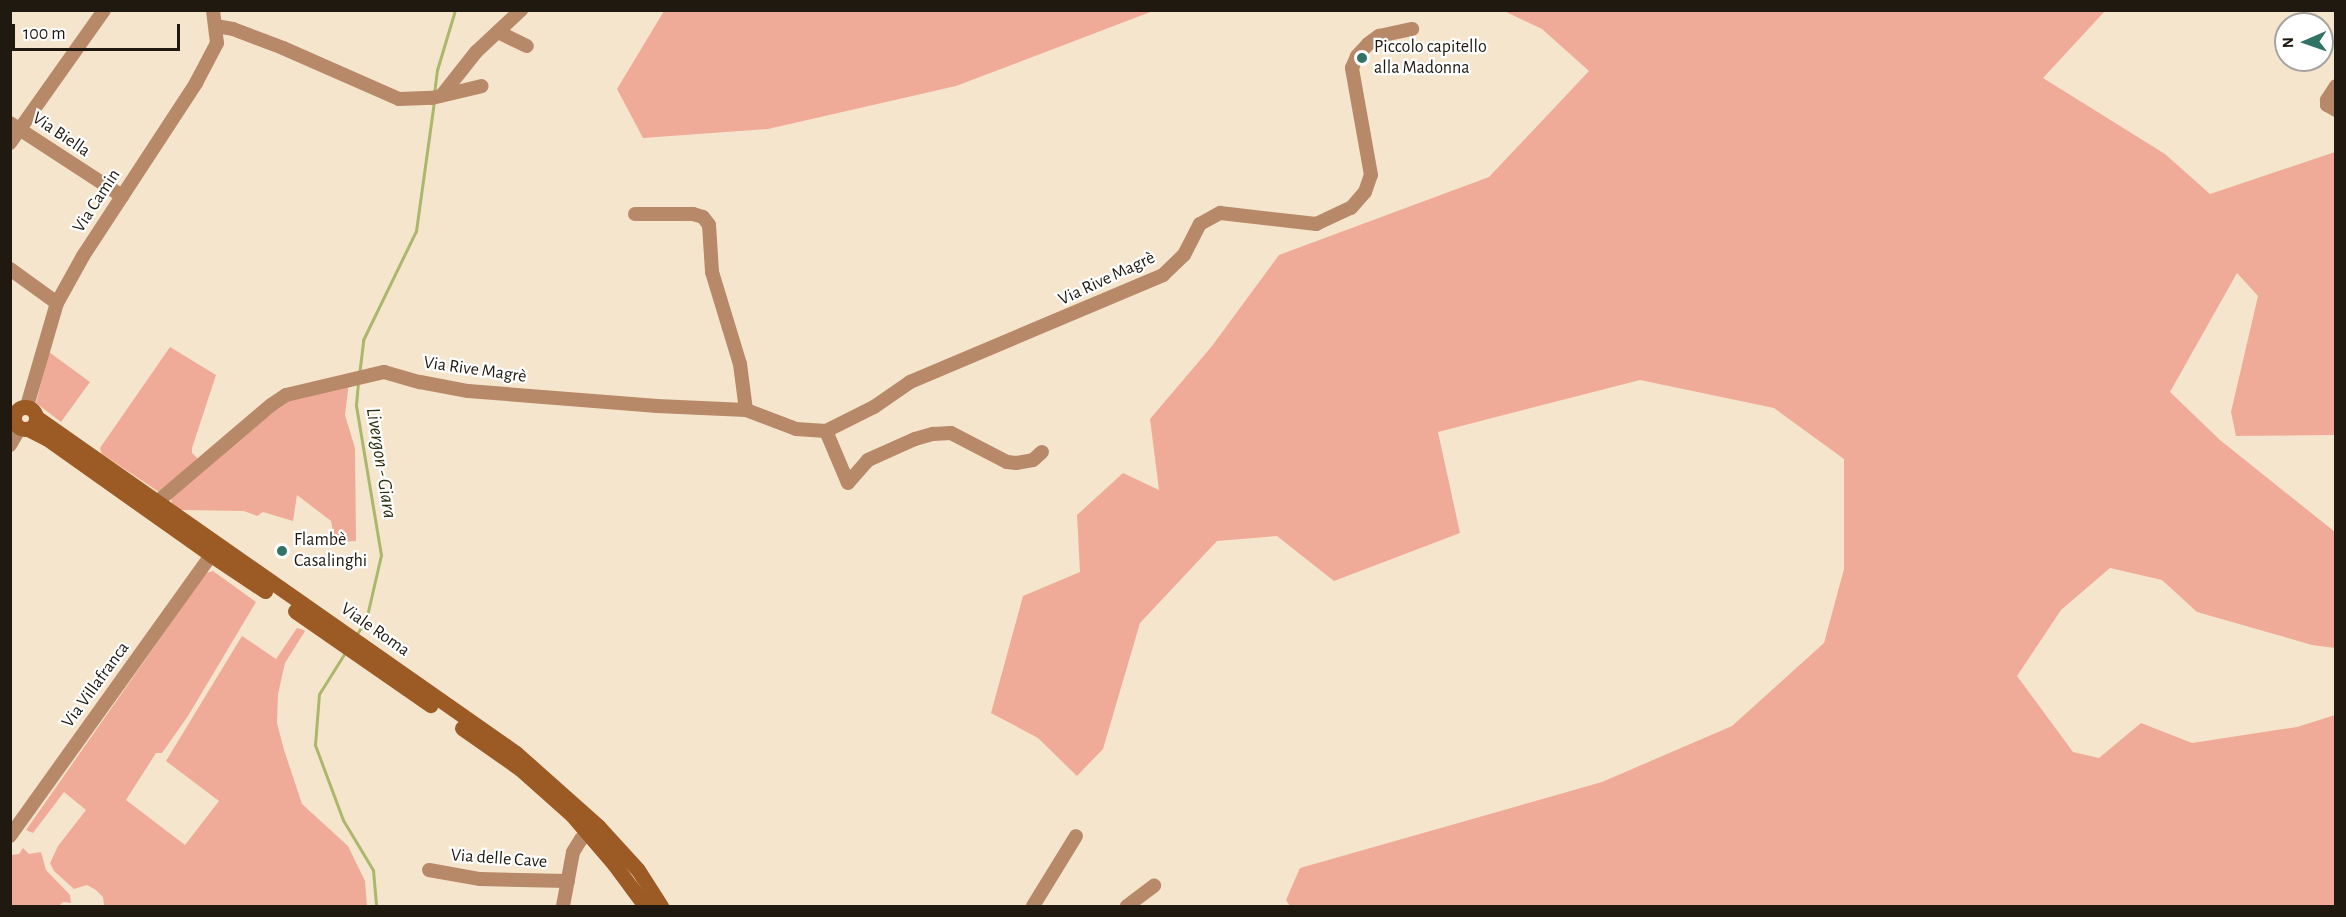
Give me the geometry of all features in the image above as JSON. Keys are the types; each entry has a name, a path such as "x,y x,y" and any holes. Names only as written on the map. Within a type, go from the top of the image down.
{"main road":[{"name":"Viale Roma","path":"22,418 46,438 153,507 422,693 516,753 560,789 598,826 638,870 661,906"},
{"name":"Viale Roma","path":"422,693 519,768 572,815 645,906"}],"street":[{"path":"10,143 15,126 104,10"},
{"name":"Via Camin","path":"10,445 22,418 57,303 83,256 196,83 217,43 213,10"},
{"path":"441,97 476,52 521,10"},
{"path":"216,26 233,29 283,48 399,99 414,101 441,97 482,86"},
{"name":"Via Rive Magrè","path":"153,507 271,405 286,395 384,372 458,389 521,396 746,410 796,429 826,431 874,407 910,382 1163,275 1185,255 1200,224 1220,213 1316,224 1351,207 1365,192 1371,175 1352,68 1357,56 1379,36 1412,29"},
{"path":"498,32 527,46"},
{"path":"2336,86 2327,100 2327,105 2336,110"},
{"name":"Via Biella","path":"15,126 122,196"},
{"path":"635,214 693,214 703,217 709,225 712,272 740,364 746,410"},
{"path":"10,269 57,303"},
{"path":"826,431 848,483 868,460 915,439 933,434 951,433 1007,462 1016,464 1033,460 1042,452"},
{"name":"Via Villafranca","path":"10,836 214,550"},
{"name":"Via delle Cave","path":"563,906 575,848 581,839 589,835"},
{"path":"1033,906 1076,836"},
{"name":"Via delle Cave","path":"429,870 480,879 568,881"},
{"path":"1127,906 1154,886"}],"shaded area":[{"path":"664,11 1153,11 956,86 768,129 643,138 617,89"},
{"path":"1504,11 2105,11 2043,78 2165,154 2210,194 2335,152 2335,435 2236,436 2231,412 2258,296 2237,273 2170,392 2220,440 2335,532 2335,648 2312,645 2197,612 2162,580 2110,568 2061,610 2017,676 2073,752 2099,758 2141,723 2192,743 2297,727 2335,715 2335,906 1290,906 1286,900 1300,868 1602,782 1732,726 1824,643 1844,569 1844,459 1774,408 1640,380 1438,432 1460,533 1334,581 1277,536 1217,541 1140,623 1103,749 1077,776 1038,738 991,713 1023,596 1080,572 1077,515 1123,473 1159,490 1150,419 1212,346 1279,255 1489,177 1589,71 1542,29"},
{"path":"170,347 216,375 192,448 192,453 200,461 159,492 102,454 100,448"},
{"path":"49,352 90,382 61,422 36,403"},
{"path":"349,382 345,415 355,448 356,541 335,542 331,521 297,495 293,521 263,512 257,516 244,511 180,510 172,504 171,498 284,401"},
{"path":"213,571 256,602 188,716 162,753 156,753 126,800 185,845 219,801 166,761 242,636 276,659 297,628 301,629 305,631 285,663 278,694 277,723 302,804 348,846 365,881 367,906 104,906 103,897 96,890 87,885 74,889 54,871 50,863 58,846 86,810 64,792 33,833 26,830 206,573"},
{"path":"23,848 29,854 41,852 46,870 70,895 71,903 63,902 59,906 13,906 11,904 11,855 19,854"}],"waterway":[{"name":"Livergon - Giara","path":"434,94 437,70 455,10"},
{"name":"Livergon - Giara","path":"359,375 363,340 416,231 434,101"},
{"name":"Livergon - Giara","path":"356,635 366,620 381,555 356,405 358,382"},
{"name":"Livergon - Giara","path":"346,651 319,694 315,745 343,820 373,870 376,906"}],"place":[{"name":"Piccolo capitello alla Madonna","path":"1362,58"},
{"name":"Flambè Casalinghi","path":"282,551"}]}
